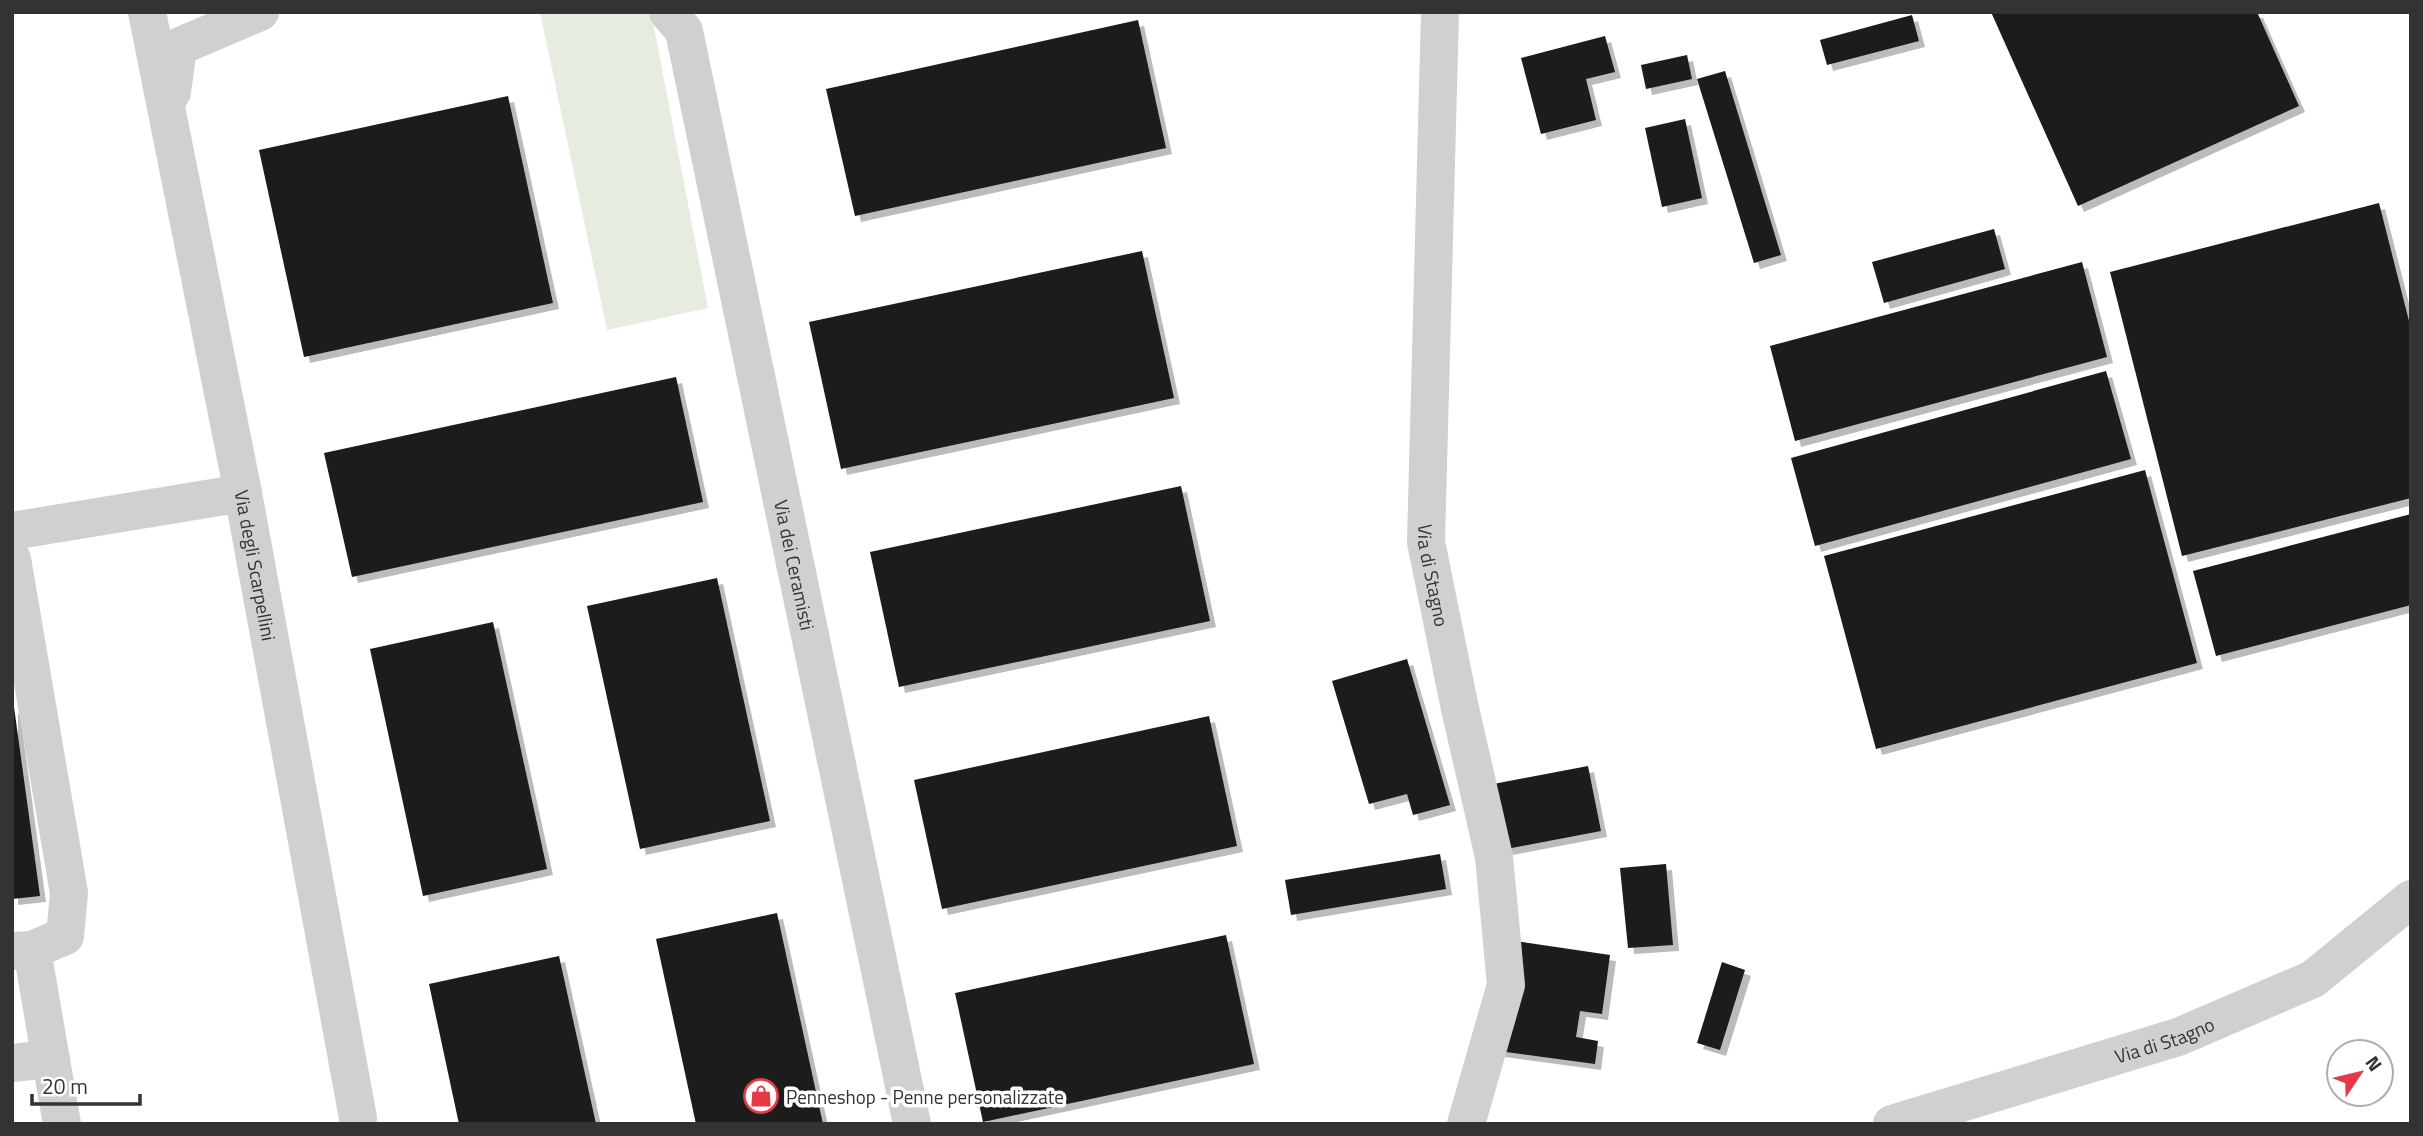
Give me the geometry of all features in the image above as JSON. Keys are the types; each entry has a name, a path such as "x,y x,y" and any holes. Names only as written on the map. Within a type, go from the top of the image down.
{"street":[{"name":"Via degli Scarpellini","path":"147,12 243,493 350,1122"},
{"path":"169,115 179,29 260,12"},
{"name":"Via dei Ceramisti","path":"668,12 684,31 912,1124"},
{"name":"Via di Stagno","path":"1440,12 1426,542 1494,857 1506,985 1466,1124"},
{"path":"12,531 243,493"},
{"path":"12,559 69,893 65,936 22,950 51,1059 62,1124"},
{"name":"Via di Stagno","path":"1892,1124 2178,1037 2313,979 2411,899"},
{"path":"12,1063 51,1059"}],"shaded area":[{"path":"540,12 651,12 708,308 607,330"}],"building":[{"path":"1991,12 2257,12 2299,106 2078,206"},
{"path":"1912,15 1919,41 1827,65 1820,40"},
{"path":"1138,20 1166,148 855,216 826,89"},
{"path":"1605,36 1615,72 1586,79 1596,120 1541,134 1521,58"},
{"path":"1687,55 1692,79 1646,89 1641,65"},
{"path":"1725,71 1781,255 1754,263 1697,79"},
{"path":"508,96 553,303 304,357 259,150"},
{"path":"1685,119 1702,198 1662,207 1645,128"},
{"path":"2379,203 2411,329 2411,498 2182,556 2110,272"},
{"path":"1994,229 2005,269 1884,303 1872,262"},
{"path":"1142,251 1174,398 841,469 809,322"},
{"path":"2082,262 2107,357 1795,441 1770,346"},
{"path":"2106,371 2131,459 1815,546 1791,458"},
{"path":"676,377 703,502 352,577 324,453"},
{"path":"2145,470 2197,663 1876,749 1824,556"},
{"path":"1181,486 1210,621 899,687 870,552"},
{"path":"2411,514 2411,605 2216,656 2193,571"},
{"path":"717,578 770,821 640,849 587,606"},
{"path":"493,622 547,869 423,896 370,649"},
{"path":"1407,659 1450,805 1413,815 1407,794 1369,804 1332,681"},
{"path":"14,707 40,896 12,899 12,708"},
{"path":"1209,716 1237,846 942,909 914,780"},
{"path":"1588,766 1601,831 1501,850 1488,785"},
{"path":"1440,854 1446,889 1291,915 1285,880"},
{"path":"1666,864 1673,945 1628,948 1620,868"},
{"path":"777,913 823,1124 696,1124 656,939"},
{"path":"1226,935 1254,1064 983,1122 955,993"},
{"path":"1515,941 1610,955 1602,1014 1580,1011 1576,1037 1598,1041 1595,1064 1499,1051"},
{"path":"559,956 596,1124 459,1124 429,984"},
{"path":"1722,962 1745,970 1720,1050 1697,1043"}],"place":[{"name":"Penneshop - Penne personalizzate","path":"761,1096"}]}
